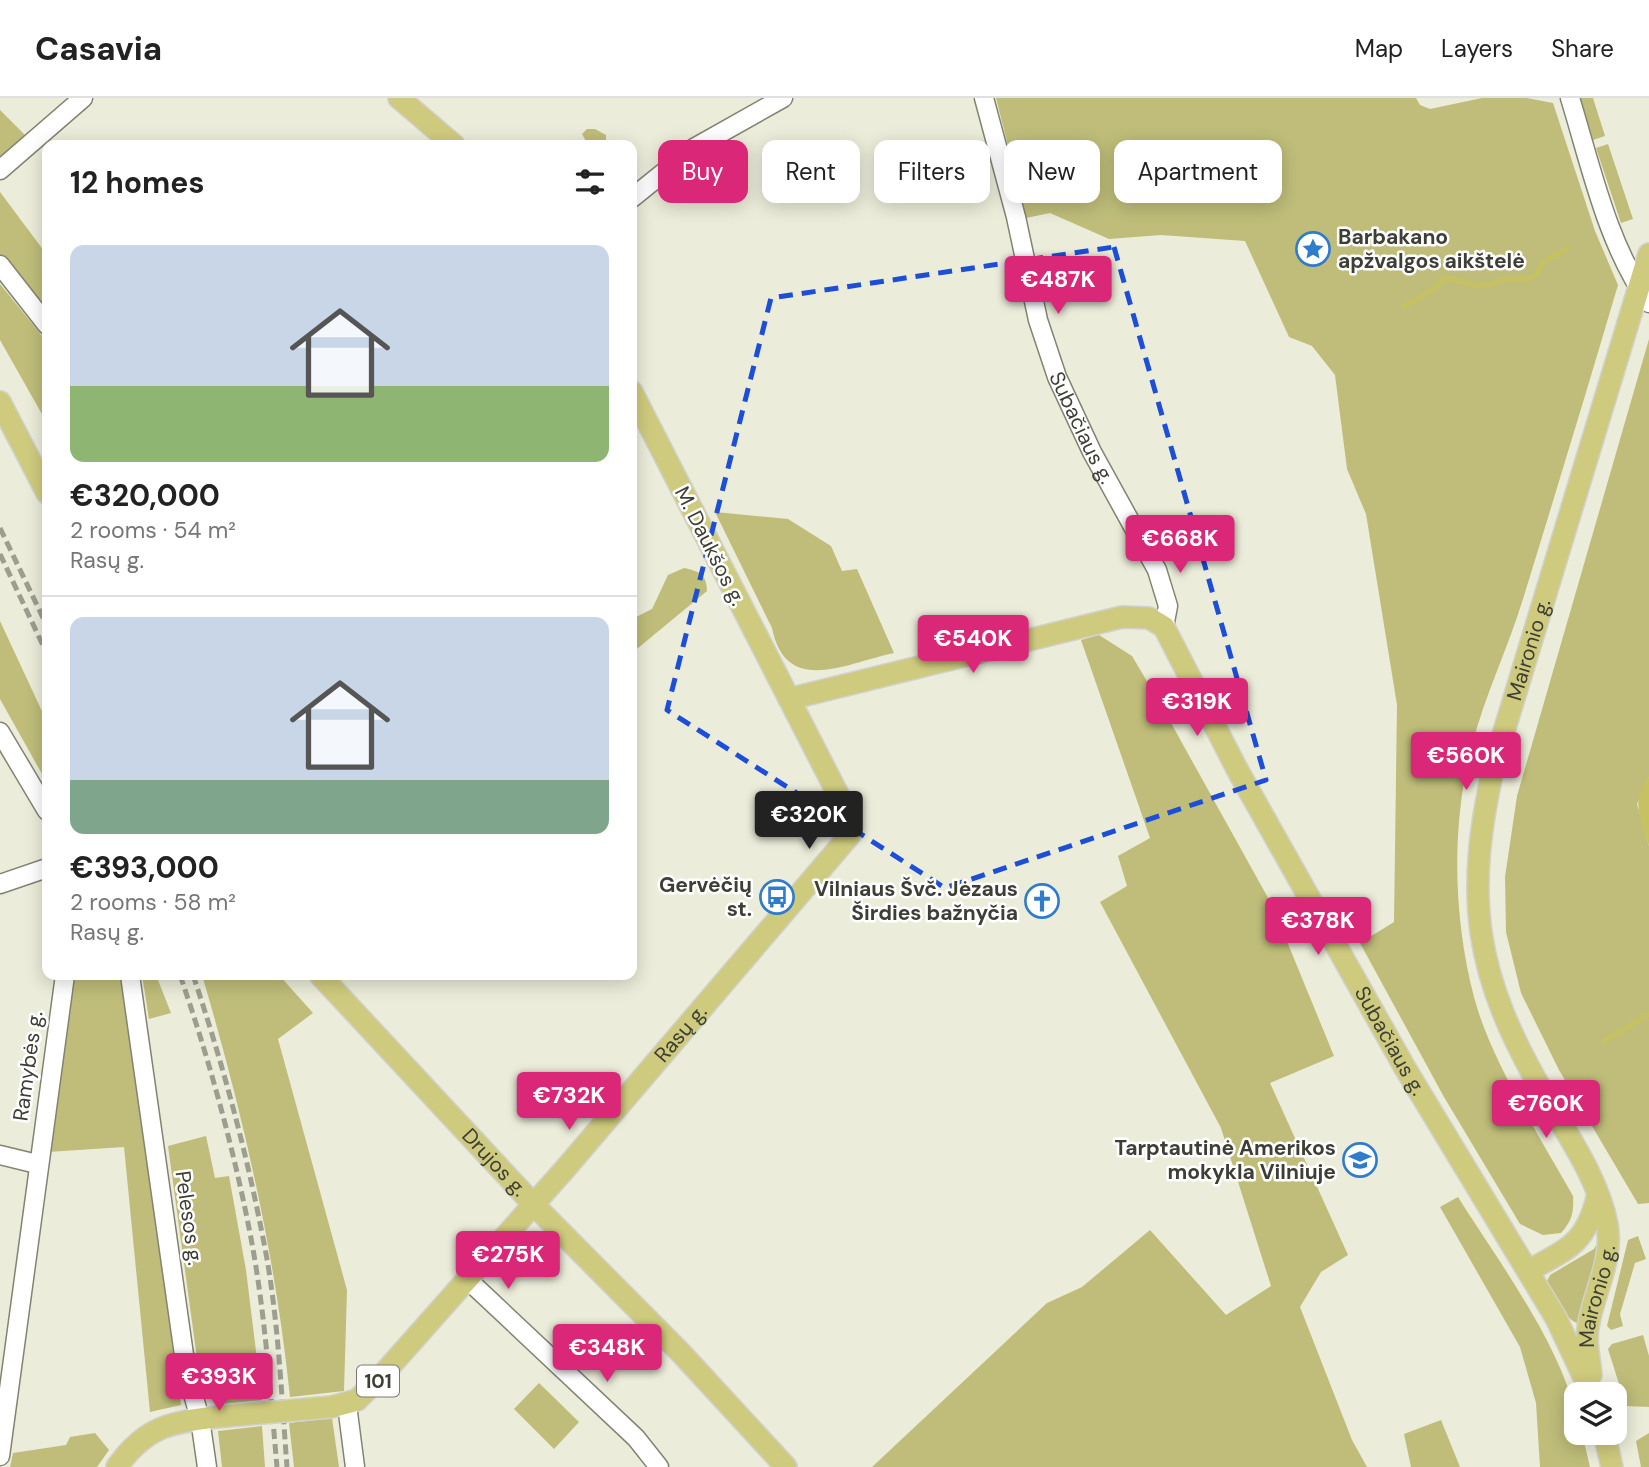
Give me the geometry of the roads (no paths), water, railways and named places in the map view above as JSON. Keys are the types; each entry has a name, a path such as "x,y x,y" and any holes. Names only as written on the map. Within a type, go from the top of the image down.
{"main road":[{"path":"399,98 448,140"},
{"name":"Maironio g.","path":"1591,1382 1586,1338 1608,1243 1607,1223 1582,1160 1516,1044 1496,1001 1482,946 1477,879 1484,808 1495,761 1643,295 1649,254"},
{"path":"0,402 42,483"},
{"name":"M. Daukšos g.","path":"638,418 789,699"},
{"path":"789,699 1122,617 1142,617 1164,627"},
{"name":"Subačiaus g.","path":"1164,627 1237,771 1456,1154 1566,1337 1586,1382"},
{"name":"Rasų g.","path":"339,1406 366,1392 534,1205 850,835 844,806 789,699"},
{"name":"Drujos g.","path":"325,980 534,1205 690,1363 786,1467"},
{"name":"Maironio g.","path":"1528,1271 1581,1238 1588,1229 1597,1198"},
{"name":"101","path":"117,1467 139,1441 153,1430 168,1424 339,1406"},
{"path":"1607,1445 1612,1467"}],"street":[{"path":"0,170 83,98"},
{"path":"637,194 694,148 783,98"},
{"name":"Subačiaus g.","path":"984,98 1016,217 1038,320 1056,377 1165,590 1168,606 1164,627"},
{"path":"1570,98 1617,242 1643,295"},
{"path":"0,265 42,319"},
{"path":"0,732 42,803"},
{"path":"0,884 42,870"},
{"name":"Ramybės g.","path":"0,1454 37,1164 64,980"},
{"name":"Pelesos g.","path":"131,980 186,1369 209,1418 207,1467"},
{"path":"0,1155 37,1164"},
{"path":"467,1279 636,1438 656,1466"},
{"path":"339,1406 355,1467"}],"waterway":[{"path":"1404,306 1430,292 1446,278 1485,286 1505,279 1529,279 1536,274 1543,262 1567,249"},
{"path":"1604,1041 1649,1014"}],"railway":[{"path":"0,528 42,616"},
{"path":"0,554 42,643"},
{"path":"182,980 220,1103 250,1233 263,1320 277,1467"},
{"path":"195,980 232,1102 262,1233 275,1320 287,1467"}],"place":[{"name":"Barbakano apžvalgos aikštelė","path":"1313,249"},
{"name":"Gervėčių st.","path":"777,897"},
{"name":"Vilniaus Švč. Jėzaus Širdies bažnyčia","path":"1042,901"},
{"name":"Tarptautinė Amerikos mokykla Vilniuje","path":"1360,1160"}]}
